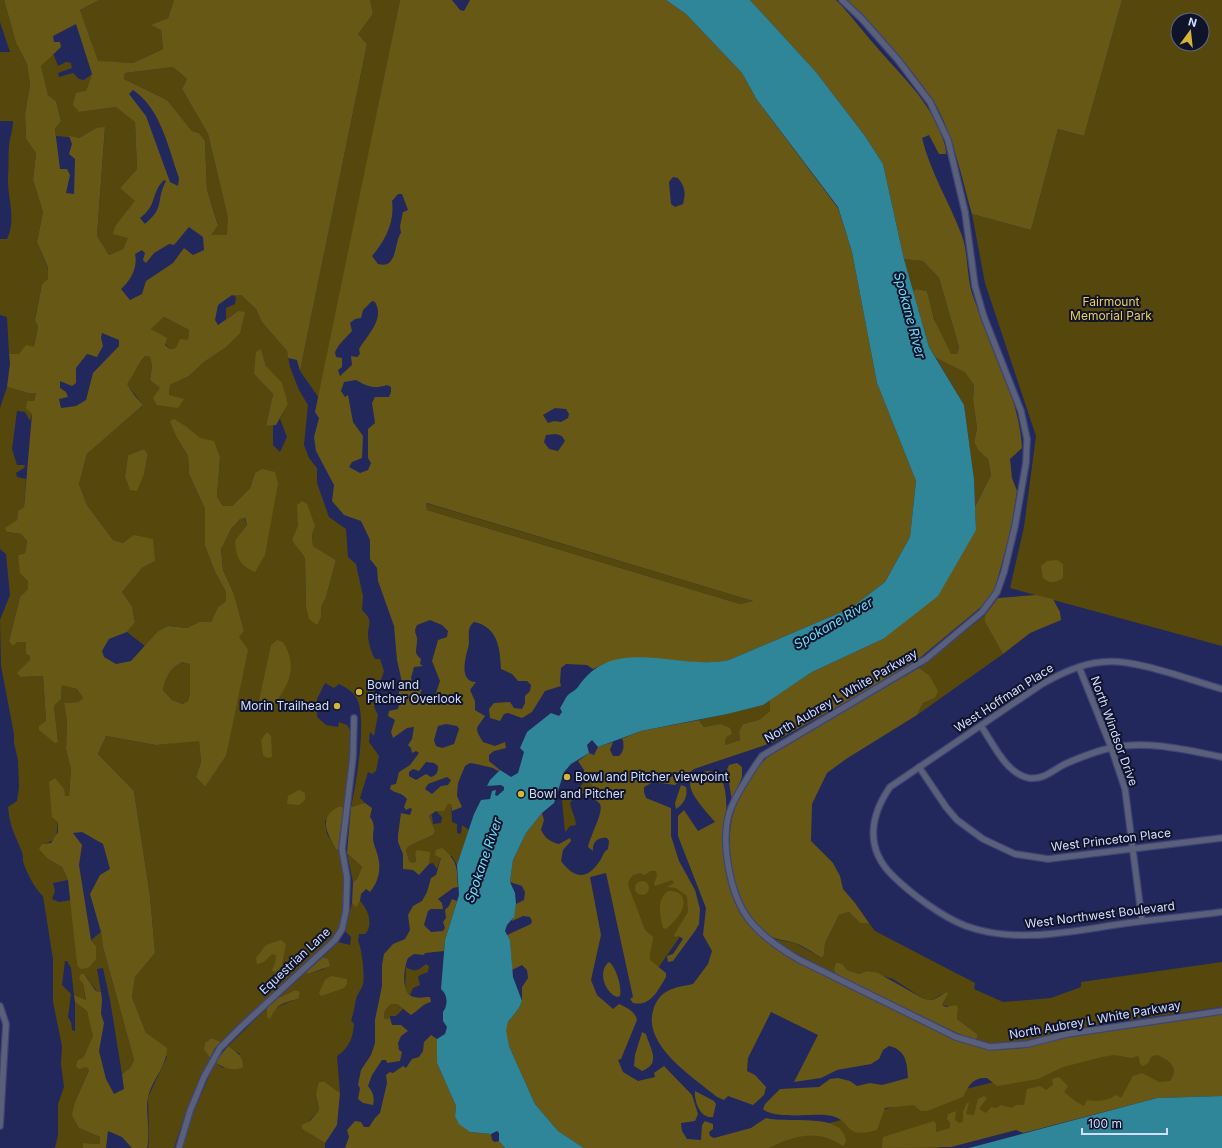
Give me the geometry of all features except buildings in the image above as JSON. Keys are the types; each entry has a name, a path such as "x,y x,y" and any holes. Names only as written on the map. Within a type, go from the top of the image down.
{"street":[{"name":"North Aubrey L White Parkway","path":"842,0 862,19 898,60 930,102 948,140 965,212 975,286 984,317 1021,411 1027,439 1026,463 1015,526 1004,572 997,592 982,612 926,659 762,756 745,780 730,810 726,845 730,877 740,909 760,933 779,948 798,959 956,1037 990,1047 1028,1044 1067,1034 1222,1011"},
{"name":"West Hoffman Place","path":"919,767 1042,684 1079,667 1102,662 1128,662 1222,689"},
{"name":"North Windsor Drive","path":"1079,667 1111,747 1125,789 1142,921"},
{"name":"Equestrian Lane","path":"179,1148 190,1112 204,1077 220,1048 336,940 342,929 346,912 347,878 342,849 353,757 354,718"},
{"path":"981,726 1010,767 1018,774 1028,778 1038,778 1049,775 1064,765 1111,747 1147,745 1222,757"},
{"name":"West Princeton Place","path":"919,767 946,807 957,820 983,839 1015,854 1048,859 1222,838"},
{"name":"West Northwest Boulevard","path":"919,767 890,787 880,802 874,821 873,843 883,865 923,901 965,926 990,933 1016,936 1057,933 1222,912"},
{"path":"0,1006 6,1024 0,1126"}],"green space":[{"path":"0,0 4,0 16,43 27,64 30,85 25,114 26,139 36,153 33,180 43,212 37,242 48,269 48,280 42,284 35,319 38,327 34,347 19,354 9,354 7,317 0,315 0,239 7,239 11,223 8,177 9,146 13,121 0,121 0,52 10,52 0,22"},
{"path":"99,0 174,0 168,18 152,25 161,30 163,49 133,63 98,62 80,10"},
{"path":"370,0 400,0 319,398 300,371 367,44 358,34 373,14"},
{"name":"Fairmount Memorial Park","path":"1122,0 1222,0 1222,646 1010,588 1024,527 1036,436 985,283 972,214 1031,230 1058,129 1084,136"},
{"path":"53,53 58,66 66,62 71,63 72,68 58,73 59,77 73,73 79,79 84,80 92,74 79,112 116,107 135,121 137,169 120,188 136,201 115,226 114,234 129,237 123,249 109,255 97,236 105,128 96,128 79,138 56,136 55,129 61,121 56,101 48,95 41,66"},
{"path":"173,67 187,79 182,89 208,134 228,218 228,235 210,235 218,224 207,190 205,141 199,133 192,131 167,100 124,79 125,73"},
{"path":"904,259 923,261 939,278 959,347 957,354 951,354 942,339 933,316 927,291 917,289 913,291"},
{"path":"232,295 241,295 256,309 261,321 287,351 290,367 299,390 308,405 304,445 309,458 317,468 317,483 329,517 346,529 348,557 356,564 363,596 362,610 370,621 368,634 370,647 375,659 380,659 384,671 379,686 373,682 371,685 376,696 374,707 378,715 374,736 370,732 369,742 379,756 376,771 372,774 368,772 360,798 365,803 351,807 360,751 361,719 359,706 356,697 348,689 339,684 334,688 325,683 317,699 317,717 326,725 338,727 339,722 347,725 350,730 349,767 344,808 340,806 325,821 327,834 336,849 340,849 344,872 346,896 345,908 338,930 331,940 221,1042 212,1038 204,1050 210,1058 186,1112 174,1148 148,1148 148,1097 167,1057 146,1033 132,997 135,977 155,953 150,896 134,791 98,754 106,736 156,745 199,740 201,762 196,777 205,787 226,756 238,637 244,631 234,594 223,570 221,548 231,529 240,519 244,518 247,525 235,540 246,568 255,473 250,488 232,506 223,506 217,497 220,458 187,427 177,438 188,456 189,474 205,509 205,546 215,572 226,592 226,601 218,607 211,622 199,622 187,628 168,626 158,631 145,646 127,632 135,621 132,606 122,592 142,568 155,561 123,543 113,540 87,505 79,484 87,454 143,405 126,383 145,356 150,357 152,366 150,380 169,395 170,385 189,376 204,362 225,348 238,311 226,319 226,308 235,304 236,297","holes":["261,349 266,366 288,403 280,419 287,437 280,452 273,445 273,425 266,426 273,394 254,374","144,449 148,454 144,474 125,476 128,455","298,525 315,526 312,535 313,546 336,560 326,597 321,607 321,617 306,606 305,559 292,539"]},
{"path":"164,317 189,330 188,341 176,348 170,349 151,329"},
{"path":"936,358 966,372 974,385 973,400 977,428 974,442 978,450 988,459 991,475 975,507 974,479 964,405"},
{"path":"7,387 28,393 36,392 34,401 27,401 27,408 32,414 30,421 25,412 17,411 12,449 17,465 25,465 24,468 16,473 17,477 26,479 24,507 18,511 17,520 9,527 7,532 21,534 27,541 25,553 18,555 28,581 28,589 20,597 9,641 26,642 26,654 30,656 30,660 21,677 43,676 46,722 58,742 54,706 61,699 62,684 77,689 83,698 78,702 64,703 67,721 66,749 71,769 69,796 65,796 56,837 47,843 42,844 48,859 62,867 68,880 53,883 55,891 52,899 59,902 71,900 77,965 96,946 91,940 101,932 103,947 134,1060 130,1068 122,1074 110,1000 103,968 97,969 101,992 97,991 84,974 83,983 86,1001 74,995 71,968 67,961 65,961 62,985 71,994 68,1017 71,1022 72,1030 75,1031 75,1002 87,1011 93,1032 92,1040 85,1052 84,1057 85,1065 89,1070 75,1102 79,1128 100,1137 100,1144 83,1143 83,1148 55,1148 58,1135 58,1104 64,1087 61,1064 62,1046 53,1002 53,959 43,896 34,885 24,865 22,852 11,826 8,807 17,801 19,788 18,760 1,666 0,620 10,595 6,554 0,549 0,408"},
{"path":"426,503 753,601 740,604 427,510"},
{"path":"985,615 985,622 1003,654 917,715 923,703 935,698 929,675 919,668"},
{"path":"182,662 190,664 190,693 188,701 184,704 172,700 163,690 169,673 174,667"},
{"path":"770,700 770,711 759,720 743,724 739,731 740,740 725,745 726,737 720,724 704,727 699,720 763,705"},
{"path":"585,777 589,780 592,787 588,794 583,793 578,795 570,803 576,825 570,826 565,832 562,801 582,785"},
{"path":"451,803 452,822 457,824 457,833 461,834 462,825 469,830 457,865 452,856 441,858 437,869 433,863 429,864 429,852 415,854 416,861 413,863 409,861 406,850 409,846 433,835 435,831 429,816 432,815 433,824 441,823 442,817 436,811"},
{"path":"347,853 362,867 357,879 353,882"},
{"path":"651,863 687,890 690,922 656,971 639,955 616,873"},
{"path":"360,901 369,917 368,930 365,934 359,934 358,941 362,956 364,980 357,996 351,1020 354,1024 353,1034 345,1050 337,1056 340,1093 325,1082 317,1102 319,1110 302,1129 325,1143 325,1148 182,1148 192,1116 215,1062 223,1068 240,1054 228,1046 267,1008 267,1017 281,1006 298,999 295,990 278,998 306,972 308,974 324,969 328,959 323,957 338,942 350,945 351,937 345,931 352,903 356,906"},
{"path":"849,912 860,923 869,923 875,931 975,983 974,989 1003,1002 1051,998 1081,987 1081,982 1222,962 1222,1007 1108,1023 1068,1030 1016,1043 1000,1045 974,1040 977,1034 957,1019 958,1008 942,1005 948,994 940,995 933,1000 924,999 893,979 867,971 859,974 847,970 844,965 838,976 786,948 774,939 795,943 822,958 824,955 825,943 839,915"},
{"path":"426,964 429,966 428,972 418,977 420,985 413,988 410,995 405,991 406,967 412,970 417,970"},
{"path":"391,1004 397,1004 403,1009 396,1016 390,1016 390,1018 385,1019 385,1011"},
{"path":"1166,1039 1189,1084 937,1148 729,1148"}],"shaded area":[{"path":"4,0 99,0 80,10 98,61 133,63 163,49 161,30 151,25 168,18 174,0 370,0 373,14 358,34 367,44 300,371 297,360 288,358 287,351 261,321 256,309 241,295 232,295 218,305 215,320 218,325 238,311 245,312 240,333 225,348 204,362 189,376 170,385 169,395 184,399 178,408 157,405 153,398 160,388 150,380 152,366 150,357 145,356 127,384 143,405 87,454 79,484 87,505 113,540 123,543 134,535 153,539 155,561 142,568 122,592 132,606 135,622 127,632 109,639 102,651 104,657 116,664 131,661 158,631 168,626 187,628 199,622 211,622 218,607 226,601 226,592 215,572 205,546 205,509 189,474 188,456 177,438 170,421 174,419 187,427 200,438 214,441 220,458 217,497 223,506 232,506 250,488 255,473 262,469 275,472 278,483 265,555 255,572 239,560 236,551 235,540 247,525 245,518 240,519 231,529 221,549 223,570 234,594 244,631 239,637 248,650 226,756 205,787 196,777 201,762 199,741 156,745 106,736 98,754 134,791 150,896 155,953 135,977 132,997 146,1033 167,1048 165,1061 148,1097 147,1148 132,1148 122,1137 108,1131 106,1148 83,1148 83,1143 100,1144 100,1137 79,1128 72,1115 75,1102 89,1070 86,1067 79,1069 76,1066 78,1060 83,1058 93,1036 87,1011 75,1002 74,995 86,1000 83,983 79,979 81,974 84,974 96,991 101,992 101,1014 104,1023 99,1051 106,1079 114,1094 124,1089 122,1074 130,1068 134,1060 90,894 100,875 110,869 103,844 82,832 73,833 82,845 79,865 91,940 96,946 96,959 88,968 80,969 77,965 68,880 62,867 48,859 39,849 42,844 51,843 58,832 58,822 52,817 49,782 55,778 64,789 65,796 69,796 71,769 66,749 67,721 64,703 78,702 83,698 77,689 62,685 61,699 54,706 58,742 55,743 39,730 39,726 46,721 43,676 21,677 17,673 30,660 30,656 26,654 26,642 17,642 13,646 9,641 20,597 28,589 28,581 20,573 18,555 25,553 27,541 21,534 7,532 5,528 17,520 18,511 24,507 32,414 26,408 27,401 34,401 36,393 28,393 7,387 10,363 9,354 19,354 26,345 34,347 38,327 35,320 42,284 48,279 48,268 37,242 43,212 33,180 36,153 26,139 25,114 30,85 27,64 16,43","holes":["76,24 92,74 86,91 76,93 73,105 79,112 116,107 135,122 137,169 120,188 135,201 115,226 113,234 128,238 123,249 109,255 97,236 105,127 96,128 79,138 69,136 72,144 69,154 75,159 74,194 66,193 70,175 67,169 60,169 55,129 61,121 56,101 48,95 41,66 61,47 60,42 54,42 53,36","173,67 187,79 182,89 208,134 228,218 227,235 211,235 218,225 207,190 205,141 199,133 192,131 167,100 124,79 125,73","133,90 143,98 157,118 179,178 178,186 170,182 146,116 129,94","164,180 166,181 156,213 145,224 140,218 149,209 157,190","189,227 203,237 204,250 193,255 184,248 173,263 146,281 142,294 130,300 121,289 128,282 133,273 136,259 135,254 142,250 145,253 143,260 146,263 154,253 169,244 174,245","164,317 189,330 188,340 180,339 176,348 170,349 165,345 167,338 151,329","102,333 119,340 119,346 93,373 86,400 76,406 61,408 59,399 68,397 66,392 60,388 60,381 72,386 76,383 76,368 87,354 97,357 103,346 101,338","182,662 190,664 190,693 188,701 183,704 172,700 163,690 167,677 174,667"]},
{"path":"400,0 452,0 460,10 464,11 470,0 666,0 686,14 742,73 757,100 838,208 852,252 877,383 916,481 910,537 885,582 851,608 729,660 695,662 644,658 626,659 610,662 593,669 587,665 566,664 561,668 561,686 545,691 532,712 522,718 508,713 504,714 500,721 490,718 489,709 494,703 510,702 514,708 522,709 525,703 525,696 530,691 531,685 527,681 518,681 512,674 501,669 500,654 493,634 488,628 474,622 469,631 469,645 464,669 467,678 476,682 470,690 475,701 475,710 485,716 477,730 483,742 495,746 505,742 506,748 494,751 489,755 489,761 500,770 498,771 493,768 470,763 465,766 458,783 457,796 462,807 452,811 451,804 448,804 444,811 436,811 429,816 435,831 433,835 409,846 406,850 409,861 413,863 416,861 415,854 417,850 430,852 429,864 419,875 413,870 403,869 403,854 398,842 401,813 410,815 412,809 410,808 406,810 404,807 407,799 403,795 390,789 391,785 396,784 399,772 410,765 419,753 416,751 412,753 411,748 408,745 412,739 414,727 407,728 393,738 391,732 395,720 388,716 389,711 398,709 400,702 397,699 402,682 397,660 394,626 378,581 377,568 370,559 370,540 361,521 344,515 332,501 334,485 316,451 314,437 319,418 315,412","holes":["673,177 678,178 685,193 683,204 675,207 671,204 669,182","398,194 402,194 408,210 403,212 400,226 401,233 394,254 389,263 384,265 378,264 372,256 385,238 393,209 392,201","372,301 375,302 378,308 377,320 371,332 359,349 360,354 357,357 351,356 352,365 340,376 338,370 342,367 342,358 336,357 335,352 339,345 352,331 350,323 355,319 361,318 363,310","356,380 371,387 387,385 391,387 389,397 375,397 372,403 375,423 368,429 368,458 371,463 368,470 360,473 349,467 352,462 362,458 363,436 353,422 348,395 345,397 341,391 344,382","555,408 566,409 569,414 568,418 561,422 554,421 548,423 543,415","556,434 562,436 565,441 558,451 549,449 544,442 546,435","426,503 753,601 740,604 427,510","430,620 442,625 448,631 447,637 438,640 432,661 440,681 435,696 426,698 420,693 422,690 414,686 411,678 414,667 423,666 420,664 421,659 416,653 417,639 415,630 417,625","446,724 457,726 459,729 454,744 442,748 436,746 434,740 438,726","426,762 434,763 438,766 437,773 431,777 426,774 416,780 409,776 409,772 413,769 419,771","447,777 451,780 448,785 441,786 432,794 425,789 428,784"]},
{"path":"750,0 836,0 919,95 934,118 943,140 946,154 939,154 929,135 922,138 930,163 962,236 966,251 971,291 1003,372 1016,410 1022,448 1010,459 1012,478 1017,491 1010,535 994,591 981,607 910,666 774,742 694,769 675,785 653,782 644,787 646,798 671,808 671,836 679,861 695,890 700,909 699,924 695,931 673,961 668,962 667,956 673,954 683,939 679,936 675,937 674,935 688,912 687,896 676,888 667,887 674,883 672,880 655,886 654,883 657,876 656,871 650,871 645,875 640,873 633,875 629,880 628,885 645,930 653,937 650,960 666,973 666,977 657,992 645,1002 639,1004 633,1003 630,999 633,997 606,873 590,877 601,935 591,980 597,995 613,1009 619,1004 628,1008 633,1012 637,1020 621,1059 618,1060 623,1072 638,1081 655,1077 654,1073 664,1066 692,1095 698,1114 695,1121 681,1123 682,1131 687,1139 701,1140 702,1125 705,1121 713,1124 713,1129 709,1132 710,1136 714,1138 751,1128 766,1118 826,1122 836,1126 843,1132 846,1142 843,1146 825,1137 806,1136 797,1137 769,1148 584,1148 558,1131 535,1104 509,1046 505,1030 508,1022 519,1008 522,1001 522,987 528,978 527,970 522,965 512,970 510,940 507,935 531,924 532,921 530,917 523,916 512,921 516,904 524,900 525,892 522,886 510,882 513,860 526,833 542,813 544,820 541,830 548,839 559,844 570,838 571,841 563,850 561,861 575,874 585,875 589,872 594,868 608,849 609,841 607,838 598,839 594,845 593,851 588,847 601,808 600,804 588,794 592,787 589,780 585,777 584,770 578,761 589,753 594,755 598,747 613,742 610,750 613,756 619,756 623,751 623,740 621,739 641,731 699,720 704,727 720,724 730,728 732,734 726,737 725,745 740,740 739,731 743,724 759,720 770,711 770,700 812,672 883,639 976,530 975,507 991,475 988,459 978,450 974,442 977,428 973,400 974,385 965,372 936,358 929,347 913,291 917,289 927,291 934,319 951,354 957,354 959,347 939,278 923,261 904,259 883,164 865,136 816,72"},
{"path":"847,0 1122,0 1084,136 1058,129 1031,230 972,214 951,139 932,99 902,60"},
{"path":"261,349 266,366 282,383 288,404 276,425 266,426 273,394 254,374 256,352"},
{"path":"144,449 148,454 144,474 137,491 130,490 125,476 128,455"},
{"path":"302,501 307,504 315,526 312,535 313,546 336,560 326,597 321,607 321,617 317,625 309,619 306,606 305,559 292,539 298,525 297,505"},
{"path":"1057,560 1063,564 1063,578 1055,582 1050,582 1043,578 1041,566 1047,561"},
{"path":"1036,595 1053,599 1060,612 1061,620 1030,633 1003,654 985,622 985,615 998,598"},
{"path":"277,640 283,642 288,651 291,668 290,676 283,692 272,707 267,707 259,701 271,645"},
{"path":"919,668 929,675 938,691 935,698 923,703 917,715 846,759 827,773 812,804 811,841 833,863 840,876 843,889 869,923 860,923 849,912 839,915 825,943 824,955 822,958 798,944 769,936 755,924 742,904 733,873 730,853 732,817 745,784 756,769 785,743"},
{"path":"267,732 271,736 272,757 267,758 263,755 261,740"},
{"path":"737,763 742,767 742,777 732,801 727,770 729,765"},
{"path":"706,771 715,773 721,779 725,789 726,814 724,846 726,870 735,903 750,926 778,950 920,1022 990,1049 1017,1049 1072,1035 1222,1012 1222,1096 1157,1098 1023,1133 1016,1130 951,1147 882,1148 883,1137 934,1121 936,1124 936,1132 950,1128 950,1122 947,1119 948,1114 956,1111 955,1120 959,1123 963,1122 963,1112 967,1103 969,1102 966,1114 974,1115 978,1099 984,1096 987,1098 979,1109 986,1113 991,1107 997,1108 1001,1105 1012,1108 1016,1105 1024,1105 1027,1089 1040,1086 1046,1090 1053,1085 1052,1079 1059,1077 1068,1086 1064,1092 1084,1106 1087,1100 1095,1101 1109,1099 1116,1095 1121,1098 1133,1076 1142,1073 1159,1082 1170,1081 1173,1076 1174,1069 1170,1062 1158,1055 1152,1056 1148,1063 1143,1066 1140,1064 1139,1057 1137,1056 1132,1058 1114,1055 1063,1067 1038,1079 997,1086 987,1078 982,1078 975,1080 972,1083 963,1097 927,1111 921,1111 914,1105 885,1108 877,1130 857,1133 852,1131 841,1120 834,1117 825,1115 783,1115 768,1112 763,1109 765,1104 780,1089 819,1087 830,1079 838,1078 850,1081 857,1086 870,1083 882,1085 908,1078 906,1062 902,1054 899,1050 889,1046 883,1050 879,1059 871,1064 837,1070 821,1078 794,1082 818,1035 771,1012 748,1058 747,1071 755,1075 766,1087 764,1095 753,1105 728,1096 724,1100 717,1097 684,1071 663,1049 656,1037 652,1024 653,1011 659,998 674,988 693,984 708,964 712,951 703,935 706,908 678,836 678,816 684,810 698,831 715,822 698,801 691,789 690,783 692,779"},
{"path":"681,785 686,787 686,797 676,809 675,803"},
{"path":"299,790 305,793 305,800 299,805 287,804 288,796"},
{"path":"365,803 372,808 370,817 374,825 373,840 379,859 379,874 376,883 370,892 366,889 361,894 360,901 356,907 352,903 353,882 357,879 362,867 347,853 351,807"},
{"path":"340,806 344,808 340,849 336,849 329,836 326,820 333,810"},
{"path":"442,848 451,857 456,865 458,887 453,888 438,899 442,903 443,909 431,909 428,911 424,925 431,932 443,931 445,928 443,922 446,918 445,910 449,906 452,899 457,901 445,940 444,951 425,953 424,955 414,954 408,958 404,978 406,989 411,996 420,998 430,997 431,1002 423,1005 411,1015 397,1004 391,1004 386,1009 384,1013 385,1019 390,1018 392,1025 401,1025 408,1031 401,1036 398,1043 399,1050 402,1052 400,1061 387,1063 386,1060 382,1060 372,1075 368,1086 373,1095 373,1105 363,1103 358,1099 360,1088 358,1085 361,1070 371,1055 375,1043 375,1020 382,986 382,965 384,954 393,944 405,939 410,930 408,915 413,906 422,901 427,892 431,878 436,875 441,858 435,855 436,850"},
{"path":"639,881 645,881 649,885 649,891 645,895 639,895 635,891 635,885"},
{"path":"668,891 675,891 679,893 684,904 683,909 666,929 663,928 660,903 664,894"},
{"path":"281,940 286,944 282,965 276,973 272,970 276,955 272,954 264,962 257,964 256,958 266,945"},
{"path":"323,957 328,959 330,966 308,974 306,972"},
{"path":"609,962 614,968 619,983 620,996 617,997 609,991 604,981 603,976 605,966"},
{"path":"836,963 840,963 847,970 859,974 867,971 878,973 924,999 933,1000 947,992 948,994 942,1005 946,1007 956,1005 958,1008 957,1019 977,1034 977,1038 974,1040 959,1034 838,976 834,970"},
{"path":"331,976 347,979 347,984 344,988 321,996 319,993 325,980"},
{"path":"295,990 300,992 298,999 281,1005 275,1010 270,1019 267,1017 267,1008 278,998"},
{"path":"642,1032 646,1034 652,1050 653,1060 652,1064 648,1068 642,1071 634,1066 635,1055"},
{"path":"431,1035 437,1039 437,1063 456,1106 455,1116 470,1132 491,1134 492,1140 495,1142 499,1141 505,1148 345,1148 349,1137 347,1130 355,1121 361,1122 364,1127 369,1127 380,1113 387,1083 386,1075 390,1072 393,1073 403,1066 406,1068 412,1059 419,1057 423,1051 424,1042"},
{"path":"212,1038 221,1042 215,1048 210,1058 204,1050 205,1043"},
{"path":"228,1046 239,1055 243,1063 243,1067 229,1069 215,1062"},
{"path":"319,1082 325,1082 340,1093 337,1125 325,1143 302,1129 302,1125 310,1121 319,1110 316,1094"},
{"path":"695,1091 714,1101 716,1104 713,1117 708,1117 701,1112 697,1104"}],"water":[{"name":"Spokane River","path":"666,0 750,0 816,72 865,136 883,164 904,259 929,347 964,405 974,479 976,530 938,596 883,639 812,672 763,705 727,714 641,731 598,747 592,740 587,745 589,753 571,764 564,772 554,803 542,813 526,833 513,860 510,882 515,893 516,904 514,917 507,925 505,931 510,940 513,977 522,1001 519,1008 508,1022 506,1030 509,1046 535,1104 558,1131 584,1148 505,1148 499,1141 499,1133 497,1131 491,1134 470,1132 459,1124 455,1116 456,1106 437,1063 437,1039 445,1034 447,1027 443,1021 446,997 441,989 445,940 459,895 457,865 474,814 481,800 490,799 492,791 496,790 495,795 497,796 504,790 504,787 501,785 487,786 490,780 500,770 511,777 518,773 524,752 520,748 527,732 551,713 559,716 562,712 560,708 567,696 577,688 592,671 609,662 628,658 648,657 709,662 729,660 851,608 885,582 910,537 916,481 877,383 852,252 838,207 757,100 742,73 686,14"},
{"path":"1222,1096 1222,1148 969,1148 1157,1098"}],"place":[{"name":"Bowl and Pitcher Overlook","path":"359,692"},
{"name":"Morin Trailhead","path":"337,706"},
{"name":"Bowl and Pitcher viewpoint","path":"567,777"},
{"name":"Bowl and Pitcher","path":"521,794"}]}
